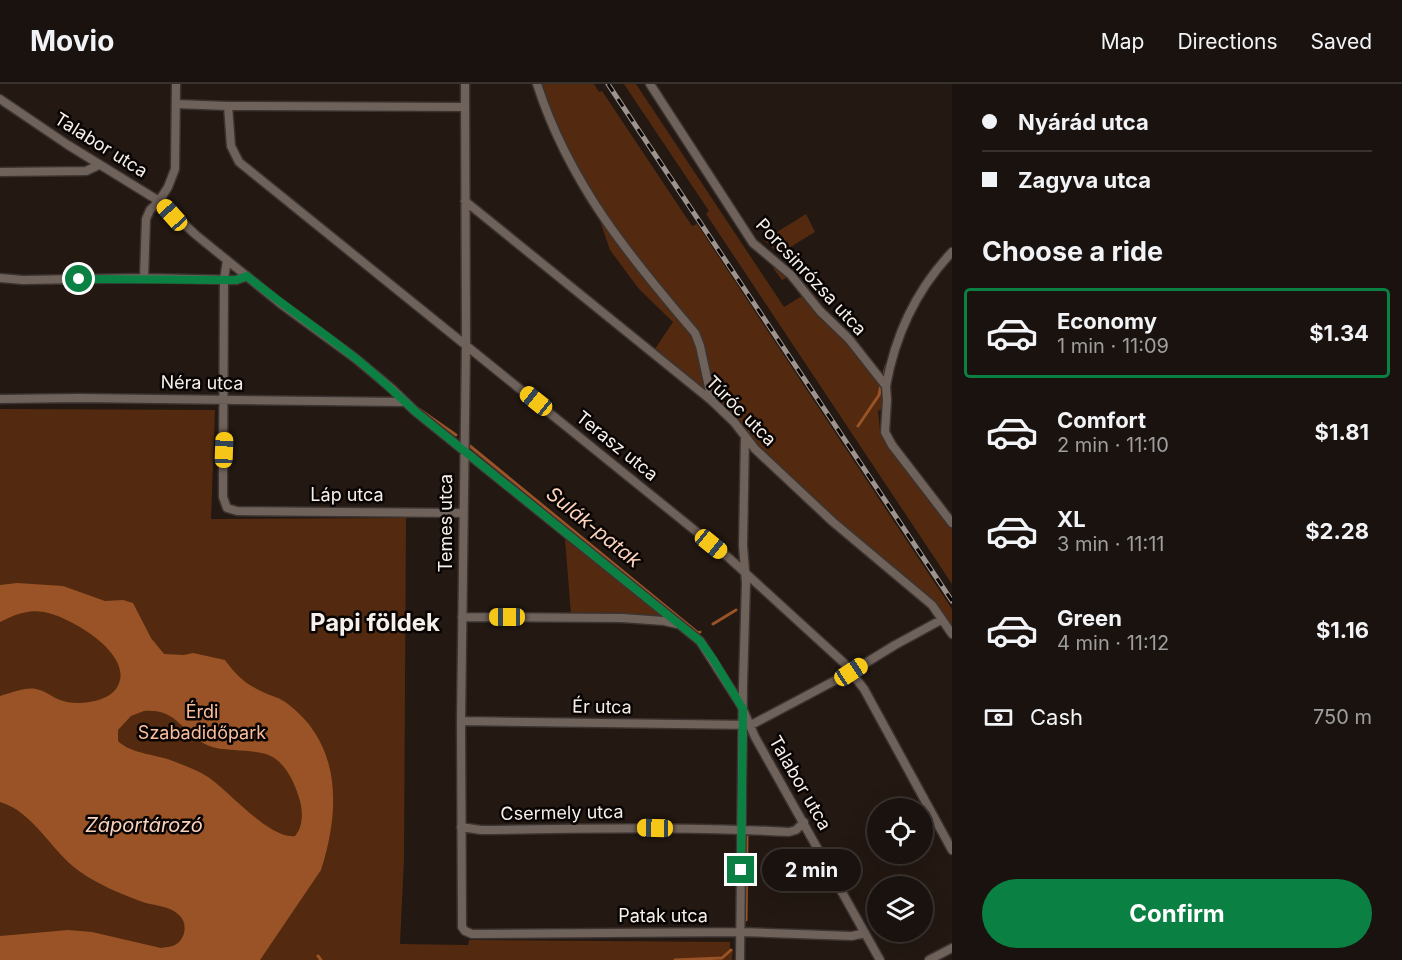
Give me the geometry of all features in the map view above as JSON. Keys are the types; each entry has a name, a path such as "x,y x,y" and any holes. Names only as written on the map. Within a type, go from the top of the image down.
{"street":[{"path":"144,279 146,219 150,210 168,187 175,169 176,84"},
{"name":"Temes utca","path":"462,927 460,722 466,344 465,84"},
{"path":"537,84 561,146 590,199 637,266 695,333 712,401"},
{"name":"Porcsinrózsa utca","path":"650,84 753,243 798,283 820,311 849,339 886,386"},
{"name":"Talabor utca","path":"0,99 99,165 159,201 172,215 281,304 355,358 404,402 700,641 743,709"},
{"path":"176,104 465,107"},
{"name":"Terasz utca","path":"228,106 231,146 239,162 729,558 844,663 864,689 952,850"},
{"path":"0,172 86,171 99,165"},
{"name":"Túróc utca","path":"465,201 712,401 734,422 755,449 833,522 932,606 952,634"},
{"path":"952,252 940,264 909,314 890,363 886,386 885,432 952,523"},
{"path":"224,400 224,280 227,260"},
{"path":"0,278 23,280 236,280 247,276"},
{"name":"Néra utca","path":"0,399 404,402"},
{"name":"Láp utca","path":"224,400 223,497 224,503 231,510 463,513"},
{"path":"740,960 742,829 747,725 743,709 742,684 745,436"},
{"path":"729,558 740,554 743,546"},
{"path":"462,617 622,618 664,621 680,625"},
{"path":"747,725 851,672 941,620"},
{"path":"728,686 737,689 742,684"},
{"name":"Ér utca","path":"460,722 747,725"},
{"name":"Talabor utca","path":"747,725 804,822 880,960"},
{"name":"Csermely utca","path":"461,827 481,830 611,828 742,829 789,832 796,830 804,822"},
{"name":"Patak utca","path":"462,927 472,934 741,932 852,936 865,933"},
{"path":"929,960 952,948"}],"green space":[{"path":"532,84 594,84 599,92 602,91 692,226 697,224 952,609 952,628 757,446 744,426 655,349 673,322 639,289 610,250 600,221 585,199 542,113"},
{"path":"624,84 636,84 784,307 802,296 788,277 782,280 773,268 776,266 793,279 818,313 844,337 848,334 889,385 892,405 878,411 880,430 886,444 952,528 952,584 706,214 709,211"},
{"path":"806,214 815,232 779,254 764,240"},
{"name":"Érdi Szabadidőpark","path":"0,409 215,410 211,519 406,518 404,859 400,944 468,945 469,940 730,942 730,948 733,950 732,960 0,960"},
{"path":"565,539 580,551 588,545 673,615 670,620 571,615"}],"water":[{"name":"Záportározó","path":"17,583 63,586 105,601 123,600 133,603 151,638 164,654 193,653 225,660 246,682 288,704 306,720 319,739 332,780 333,802 327,848 321,870 260,960 0,960 0,936 68,930 92,932 161,948 177,944 185,928 181,917 171,909 124,895 79,871 23,814 0,802 0,696 36,689 66,702 90,702 111,694 116,689 121,676 118,664 110,651 84,629 69,621 44,612 32,611 0,622 0,585","holes":["144,711 155,711 172,717 198,740 210,746 262,753 279,761 292,780 301,805 301,824 295,836 285,835 262,823 201,773 171,760 138,752 118,741 118,730 131,716"]}],"waterway":[{"name":"Sulák-patak","path":"926,278 935,267"},
{"name":"Sulák-patak","path":"893,345 902,320"},
{"name":"Sulák-patak","path":"884,374 886,366"},
{"name":"Sulák-patak","path":"858,426 879,395 881,385"},
{"name":"Sulák-patak","path":"413,405 456,435"},
{"name":"Sulák-patak","path":"470,446 698,633 700,632"},
{"name":"Sulák-patak","path":"713,624 736,610"},
{"path":"746,920 747,836"},
{"path":"675,960 722,958 731,950"},
{"name":"Sulák-patak","path":"318,956 321,960"}],"railway":[{"path":"608,84 952,601"}],"district":[{"name":"Papi földek","path":"375,623"}],"route":[{"path":"79,279 236,280 247,276 355,358 416,412 700,641 743,709 741,870"}]}
